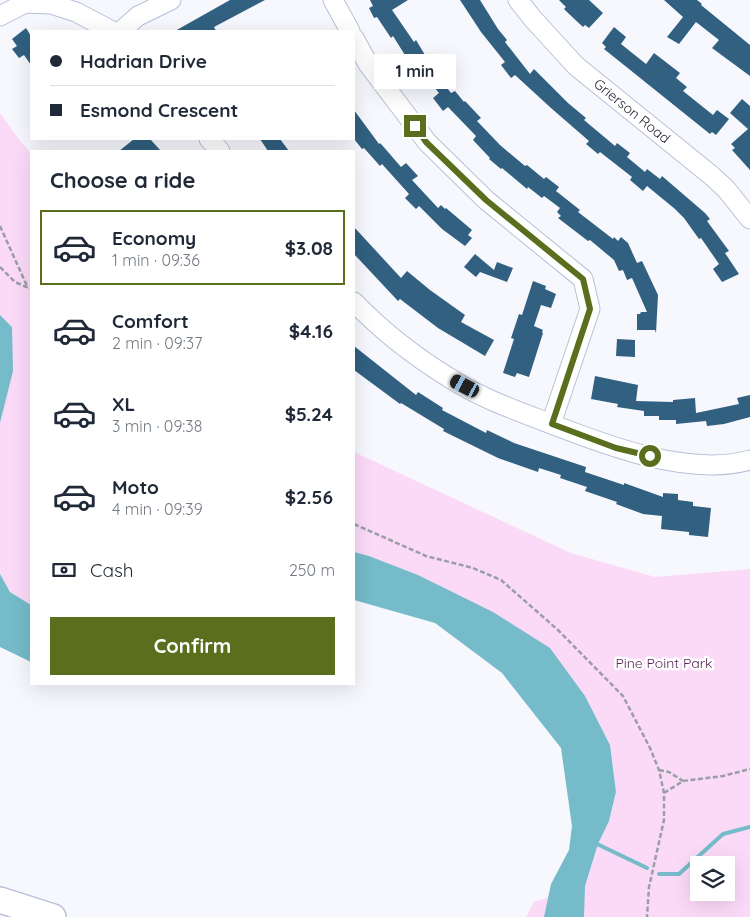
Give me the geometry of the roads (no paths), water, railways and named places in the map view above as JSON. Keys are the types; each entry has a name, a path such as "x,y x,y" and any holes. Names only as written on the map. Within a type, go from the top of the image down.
{"main road":[{"path":"0,900 53,917"}],"street":[{"path":"122,30 138,16 170,0"},
{"path":"333,0 349,30"},
{"name":"Grierson Road","path":"518,0 533,20 576,66 712,176 726,189 750,219"},
{"path":"0,16 25,3 51,4 76,12 110,30"},
{"path":"355,40 368,64 426,142 486,200 583,279 590,309 552,424"},
{"path":"210,140 219,150"},
{"path":"355,303 406,350 450,378 495,402 616,448 683,463 734,465 750,460"}],"water":[{"path":"0,315 12,327 13,371 0,423"},
{"path":"355,552 418,575 493,612 550,648 585,696 610,745 616,792 609,821 598,844 585,886 584,917 544,917 551,884 569,850 572,826 561,748 502,673 435,623 355,600"},
{"path":"0,574 10,592 30,604 30,662 0,647"}],"waterway":[{"path":"659,874 679,874 723,834 750,827"},
{"path":"595,843 647,868"}],"park label":[{"name":"Pine Point Park","path":"664,663"}]}
